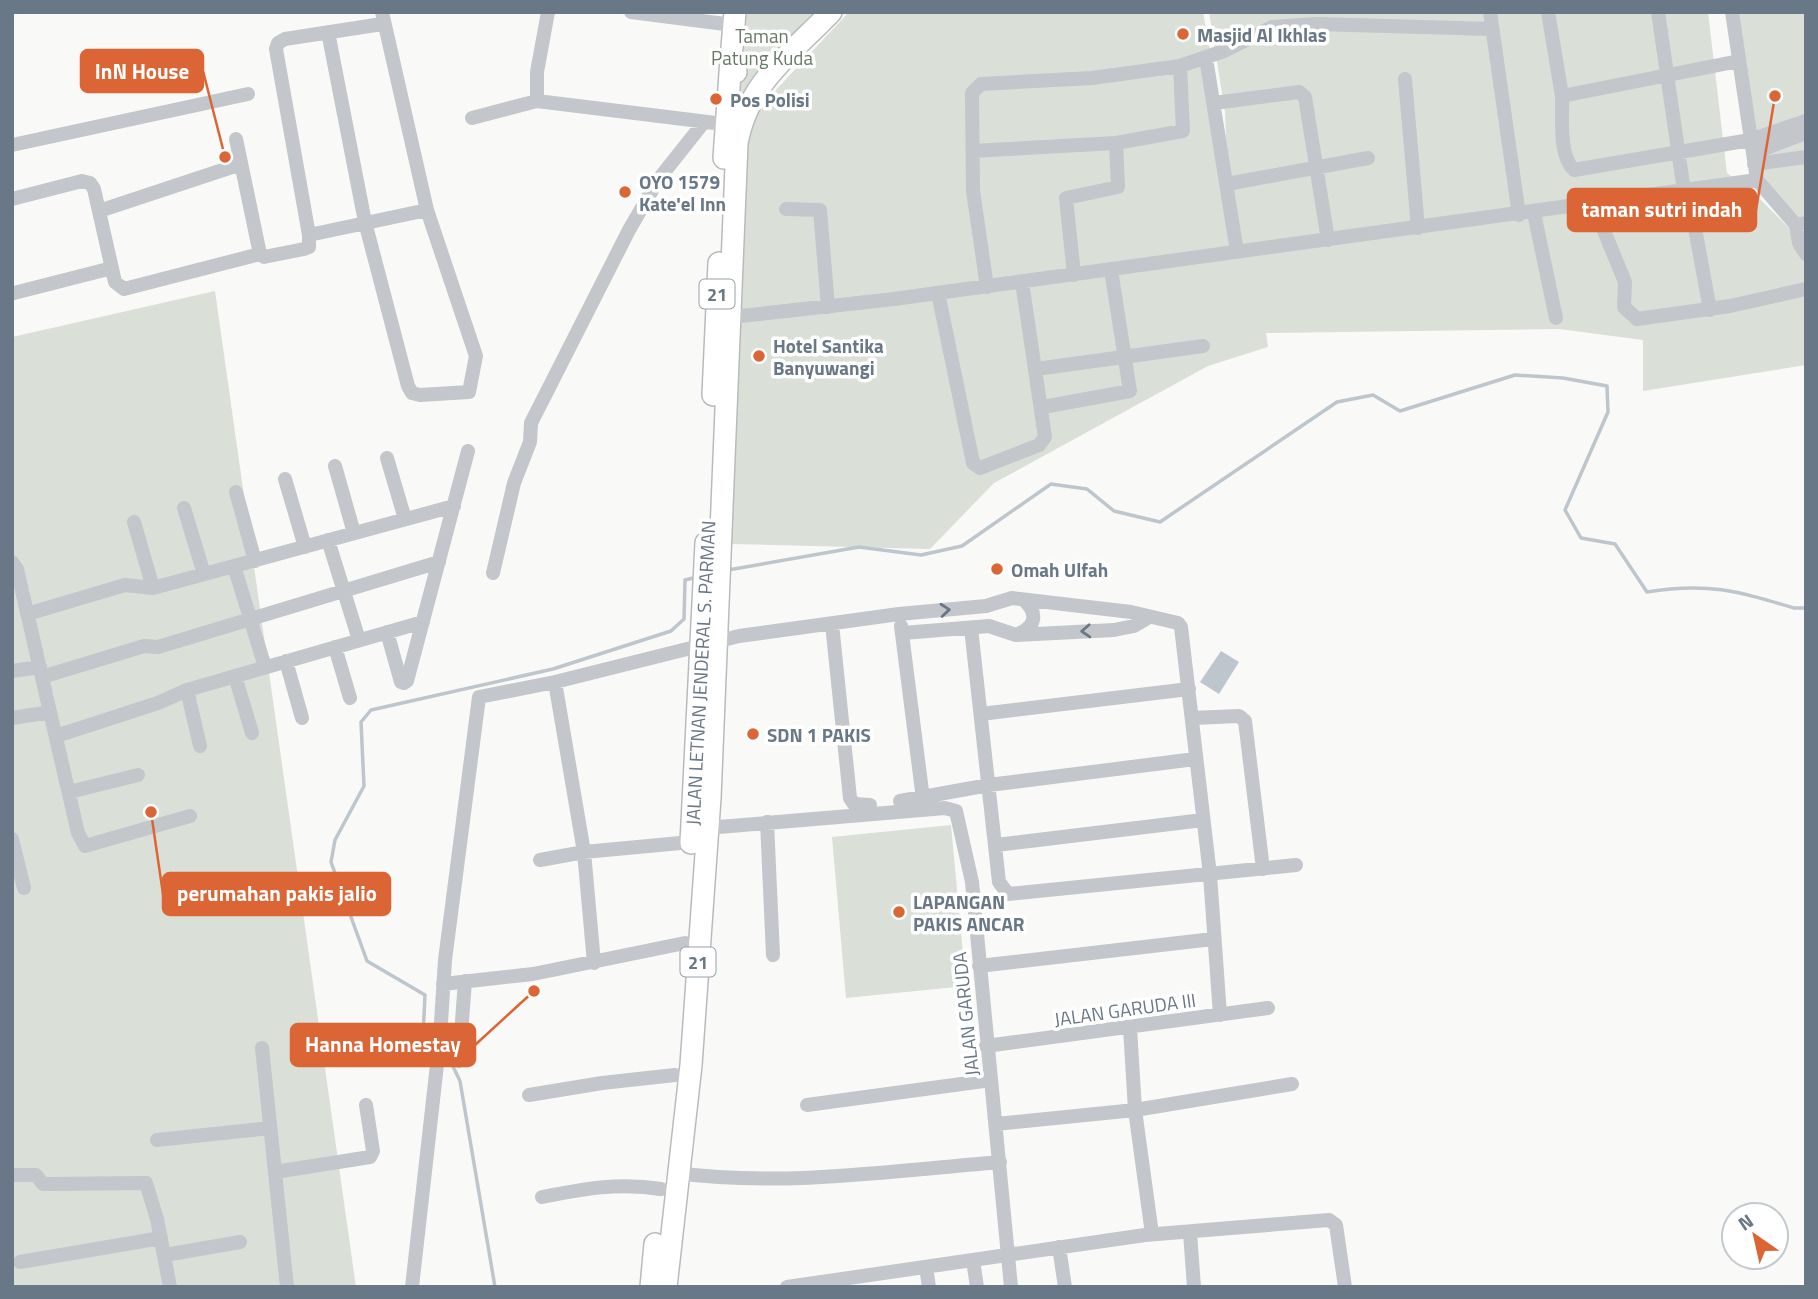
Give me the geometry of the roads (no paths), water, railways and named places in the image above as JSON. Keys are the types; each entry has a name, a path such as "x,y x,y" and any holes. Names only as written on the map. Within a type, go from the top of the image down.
{"highway":[{"name":"21","path":"761,83 831,12"},
{"name":"21","path":"731,59 734,19"},
{"path":"731,59 742,81 747,85 761,83"},
{"name":"JALAN LETNAN JENDERAL S. PARMAN","path":"666,1287 676,1173 691,1065 699,835 710,641 714,531 714,123 731,59"},
{"name":"JALAN LETNAN JENDERAL S. PARMAN","path":"714,531 732,317 737,143 741,120 761,83"},
{"name":"JALAN LETNAN JENDERAL S. PARMAN","path":"651,1287 675,1075 685,943 699,835"}],"street":[{"path":"537,101 537,72 548,12"},
{"path":"631,12 734,19"},
{"path":"1490,12 1526,214 1556,318"},
{"path":"1548,12 1562,96 1565,151 1568,163 1574,170 1678,151 1753,152 1806,157"},
{"path":"1658,12 1678,151 1710,310"},
{"path":"1732,12 1757,180 1801,224 1799,243 1806,254"},
{"path":"12,199 82,181 90,183 94,188 115,282 124,289 260,254 264,257 309,247 275,49 278,43 285,39 328,32 382,18 427,209 476,356 469,392 419,395 412,393 408,386 365,222 328,32"},
{"path":"987,287 973,191 972,93 981,84 1091,78 1180,66 1206,58 1272,27 1317,24 1492,29"},
{"path":"1206,58 1237,252"},
{"path":"1562,96 1739,61"},
{"path":"973,152 1116,143 1185,129 1180,66"},
{"path":"1405,79 1418,228"},
{"path":"1214,103 1299,92 1307,102 1328,240"},
{"path":"12,145 248,94"},
{"path":"472,118 537,101 714,123"},
{"path":"1753,152 1806,121"},
{"path":"494,573 514,483 530,436 531,422 603,276 658,180 714,123"},
{"path":"1753,152 1806,133"},
{"path":"236,139 260,254"},
{"path":"1074,275 1066,198 1118,187 1116,143"},
{"path":"1227,184 1368,158"},
{"path":"99,211 241,164"},
{"path":"732,317 987,287 1757,180"},
{"path":"1593,204 1625,282 1623,300 1626,311 1642,320 1710,310 1806,289"},
{"path":"309,235 427,209"},
{"path":"786,209 820,209 828,307"},
{"path":"14,292 111,268"},
{"path":"1042,407 1128,393 1131,388 1111,270"},
{"path":"938,293 974,466 980,468 1043,442 1042,407 1022,282"},
{"path":"1036,369 1203,346"},
{"path":"387,632 401,682 404,683 468,451"},
{"path":"387,458 405,519"},
{"path":"335,466 354,533"},
{"path":"285,479 305,547"},
{"path":"236,492 255,561"},
{"path":"27,614 125,585 153,588 454,506"},
{"path":"184,508 204,575"},
{"path":"134,522 153,588"},
{"path":"328,540 359,640"},
{"path":"12,562 17,569 81,843 85,846 190,816"},
{"path":"12,671 41,672 250,619 439,562"},
{"path":"234,566 265,667"},
{"path":"412,1287 440,1038 443,984 477,699 555,682 710,641 899,614 986,606 1012,598 1131,611 1180,624 1210,875 1220,1015"},
{"path":"1020,634 1032,625 1035,619 1034,611 1024,600"},
{"path":"899,614 923,799"},
{"path":"903,633 994,627 1010,635 1114,630 1134,626 1149,617"},
{"path":"56,736 158,703 187,690 423,622"},
{"path":"832,624 850,797 854,804 862,806 923,799 989,785 1195,759"},
{"path":"971,628 999,882 1003,889 1015,895 1296,865"},
{"path":"335,647 350,698"},
{"path":"286,661 302,718"},
{"path":"235,676 252,733"},
{"path":"555,682 584,852 594,963"},
{"path":"981,714 1189,689"},
{"path":"187,690 200,746"},
{"path":"12,718 50,712"},
{"path":"1192,718 1239,716 1245,720 1263,869"},
{"path":"69,792 138,775"},
{"name":"JALAN GARUDA","path":"540,860 767,822 932,808 956,811 972,882 1011,1287"},
{"path":"996,845 1203,820"},
{"path":"767,822 774,955"},
{"path":"12,839 24,888"},
{"path":"979,967 1213,939"},
{"path":"443,984 594,963 685,943"},
{"path":"459,1061 465,981"},
{"name":"JALAN GARUDA III","path":"986,1046 1269,1009"},
{"path":"1129,1028 1135,1110 1152,1234"},
{"path":"262,1048 287,1287"},
{"path":"529,1095 675,1075"},
{"path":"807,1105 991,1080"},
{"path":"996,1125 1135,1110 1292,1084"},
{"path":"275,1172 370,1157 373,1151 366,1105"},
{"path":"157,1140 270,1128"},
{"path":"676,1173 766,1177 855,1175 1000,1162"},
{"path":"12,1175 36,1175 43,1184 146,1183 161,1238 170,1287"},
{"path":"542,1197 597,1186 631,1184 661,1189"},
{"path":"787,1287 1152,1234 1332,1220 1336,1225 1345,1287"},
{"path":"1190,1233 1194,1287"},
{"path":"20,1262 161,1238"},
{"path":"164,1255 240,1242"},
{"path":"1059,1247 1065,1287"},
{"path":"973,1259 977,1287"},
{"path":"926,1267 929,1287"}],"waterway":[{"path":"728,570 859,547 921,555 962,546 1051,484 1087,489 1114,511 1160,522 1337,402 1373,395 1400,411 1515,375 1563,378 1607,386 1608,412 1565,510 1581,538 1615,544 1647,592 1705,588 1738,593 1794,608 1806,608"},
{"path":"436,1050 429,1048 423,1036 425,995 367,961 331,862 335,840 364,786 361,722 371,710 553,669 671,631 684,619 685,580 697,577"},
{"path":"443,1053 447,1054 460,1081 495,1287"}],"place":[{"name":"Masjid Al Ikhlas","path":"1183,34"},
{"name":"taman sutri indah","path":"1775,96"},
{"name":"Pos Polisi","path":"716,99"},
{"name":"InN House","path":"225,157"},
{"name":"OYO 1579 Kate'el Inn","path":"625,192"},
{"name":"Hotel Santika Banyuwangi","path":"759,356"},
{"name":"Omah Ulfah","path":"997,569"},
{"name":"SDN 1 PAKIS","path":"753,734"},
{"name":"perumahan pakis jalio","path":"151,812"},
{"name":"LAPANGAN PAKIS ANCAR","path":"899,912"},
{"name":"Hanna Homestay","path":"534,991"}],"park label":[{"name":"Taman Patung Kuda","path":"762,46"}]}
